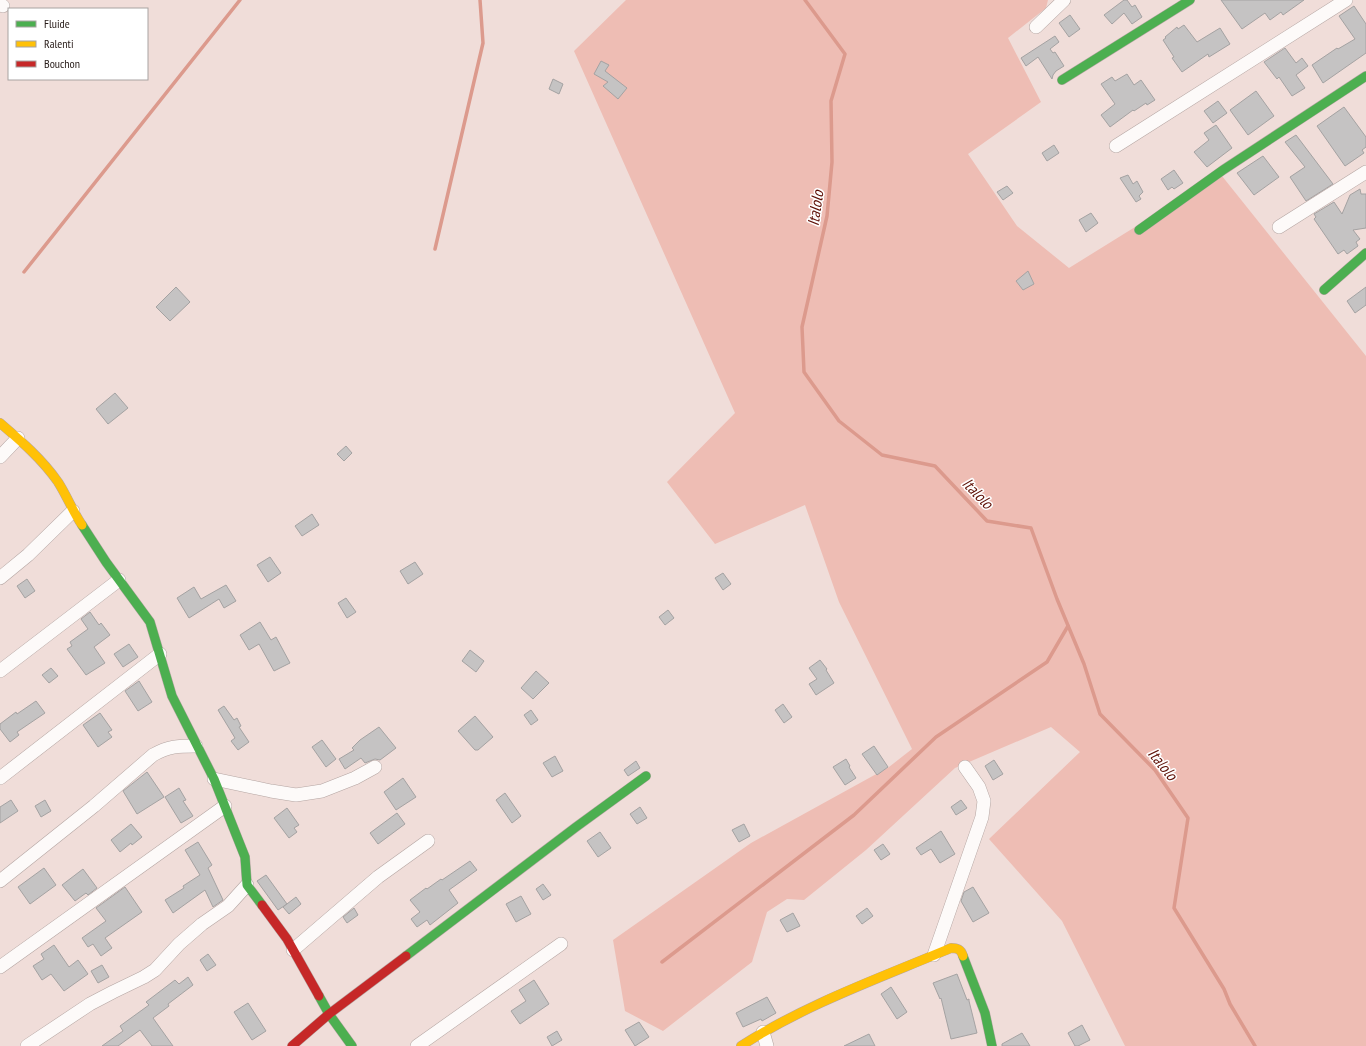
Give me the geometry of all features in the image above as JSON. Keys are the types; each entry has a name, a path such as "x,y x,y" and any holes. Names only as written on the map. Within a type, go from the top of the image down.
{"street":[{"path":"1036,27 1064,0"},
{"path":"1062,80 1190,0"},
{"path":"1116,146 1346,0"},
{"path":"1139,230 1223,170 1366,76"},
{"path":"1279,227 1366,172"},
{"path":"1324,290 1366,253"},
{"path":"0,423 18,438 45,465 59,484 73,511 119,580 150,622 172,696 214,779 245,857 247,885 287,939 329,1014 352,1046"},
{"path":"0,457 18,438"},
{"path":"0,578 28,555 73,511"},
{"path":"0,671 119,580"},
{"path":"0,778 160,654"},
{"path":"0,881 94,806 153,755 164,749 196,746"},
{"path":"214,779 296,795 322,791 355,778 375,767"},
{"path":"934,955 982,817 984,800 978,787 965,768"},
{"path":"292,1046 329,1014 569,832 646,776"},
{"path":"0,967 225,806"},
{"path":"293,950 378,877 428,841"},
{"path":"27,1046 90,1004 155,970 202,924 228,906 247,885"},
{"path":"417,1046 561,944"},
{"path":"741,1046 763,1032 823,1001 951,948 957,948 962,952 985,1013 992,1046"},
{"path":"763,1032 767,1046"}],"shaded area":[{"path":"626,0 1048,0 1046,8 1008,38 1041,102 968,154 1017,226 1069,268 1185,196 1222,176 1366,356 1366,1046 1125,1046 1062,921 989,839 1080,752 1051,727 955,768 866,850 804,900 787,899 767,912 752,962 663,1031 625,1011 613,940 751,843 889,767 912,749 839,602 805,505 715,544 667,482 735,413 574,51"}],"building":[{"path":"1124,0 1127,0 1132,7 1135,5 1142,17 1132,24 1124,13 1112,24 1104,15"},
{"path":"1221,0 1304,0 1283,15 1281,12 1270,20 1265,13 1242,29"},
{"path":"1354,6 1366,24 1366,53 1323,83 1312,65 1337,48 1338,49 1355,39 1339,16"},
{"path":"1070,15 1080,29 1069,37 1059,23"},
{"path":"1184,25 1197,42 1220,28 1230,44 1209,57 1208,54 1182,72 1172,58 1174,57 1163,40 1177,27 1178,29"},
{"path":"1055,36 1059,42 1050,49 1053,53 1055,52 1064,66 1056,71 1052,79 1038,57 1026,66 1021,58"},
{"path":"1285,48 1296,63 1302,58 1308,66 1296,75 1305,88 1292,96 1279,77 1277,79 1264,62"},
{"path":"601,61 609,65 605,71 627,88 618,99 603,86 608,82 594,74"},
{"path":"1127,74 1134,85 1141,80 1155,100 1147,105 1146,103 1134,111 1133,110 1110,127 1101,115 1115,104 1101,84 1112,77 1115,81"},
{"path":"553,79 563,84 559,94 549,89"},
{"path":"1256,91 1274,116 1248,135 1230,110"},
{"path":"1218,101 1227,113 1213,123 1204,111"},
{"path":"1344,107 1366,137 1366,147 1362,150 1364,153 1345,166 1317,126"},
{"path":"1216,125 1232,148 1207,167 1194,152 1209,140 1204,133"},
{"path":"1296,135 1333,184 1306,201 1290,177 1305,167 1285,142"},
{"path":"1054,145 1059,153 1047,161 1042,153"},
{"path":"1263,156 1279,177 1254,195 1237,173"},
{"path":"1174,170 1183,183 1174,189 1172,187 1168,190 1161,179"},
{"path":"1128,175 1133,184 1137,181 1143,192 1139,196 1141,199 1136,202 1120,178"},
{"path":"1007,186 1013,193 1003,200 997,192"},
{"path":"1360,189 1361,194 1366,194 1366,228 1353,230 1360,239 1356,242 1358,246 1347,254 1344,250 1338,254 1314,219 1316,217 1314,214 1334,202 1342,214 1350,195"},
{"path":"1091,213 1098,223 1086,232 1079,220"},
{"path":"1028,271 1034,284 1023,290 1016,281"},
{"path":"176,287 190,302 170,321 156,307"},
{"path":"1366,287 1366,305 1355,313 1347,301"},
{"path":"115,393 128,408 108,424 96,409"},
{"path":"346,446 352,453 344,461 337,454"},
{"path":"312,514 319,525 302,536 295,526"},
{"path":"270,557 281,573 268,582 257,565"},
{"path":"415,562 423,574 408,584 400,571"},
{"path":"723,573 731,584 723,590 715,578"},
{"path":"27,579 35,591 25,598 17,586"},
{"path":"226,585 236,601 224,608 219,599 189,618 177,598 194,587 201,599"},
{"path":"346,598 356,612 347,618 338,603"},
{"path":"668,610 674,618 665,625 659,617"},
{"path":"90,612 99,625 101,623 110,635 94,647 105,663 86,675 67,649 72,646 70,642 88,629 81,619"},
{"path":"260,622 271,640 276,637 290,663 274,671 259,644 249,650 240,635"},
{"path":"129,644 138,657 123,667 114,654"},
{"path":"470,650 484,661 476,672 462,661"},
{"path":"820,660 827,669 826,670 834,683 816,695 809,684 817,679 809,668"},
{"path":"51,668 58,676 49,683 42,675"},
{"path":"536,671 549,683 533,699 521,688"},
{"path":"139,681 152,702 138,711 125,691"},
{"path":"36,701 45,713 17,732 19,735 10,742 0,729 0,724 16,712 17,714"},
{"path":"783,704 792,717 784,723 775,710"},
{"path":"224,706 234,720 237,718 241,726 239,727 249,742 238,750 231,741 235,738 218,710"},
{"path":"531,710 538,720 531,725 524,715"},
{"path":"100,713 112,730 108,732 112,737 98,747 83,725"},
{"path":"475,716 493,737 478,750 475,750 458,731"},
{"path":"379,727 396,748 380,760 375,759 365,763 361,758 345,769 339,759 354,750 352,748 360,740"},
{"path":"322,740 336,759 326,767 312,747"},
{"path":"874,746 888,767 877,775 862,754"},
{"path":"555,756 563,771 552,777 543,763"},
{"path":"846,759 856,778 845,785 833,767"},
{"path":"994,760 1003,774 993,780 985,766"},
{"path":"636,761 640,768 628,776 624,770"},
{"path":"147,772 164,797 137,814 123,791"},
{"path":"403,778 416,797 396,810 384,792"},
{"path":"179,788 186,800 183,801 193,816 181,823 165,797"},
{"path":"505,793 521,816 512,823 496,800"},
{"path":"11,800 18,811 0,823 0,807"},
{"path":"45,800 51,811 41,817 35,806"},
{"path":"961,800 967,808 956,815 951,807"},
{"path":"640,807 647,818 637,824 630,814"},
{"path":"287,808 299,825 294,828 297,832 289,838 274,818"},
{"path":"397,813 405,824 378,844 370,833"},
{"path":"131,824 142,837 132,845 131,843 120,852 111,840"},
{"path":"744,824 750,836 739,842 732,830"},
{"path":"941,831 955,854 940,863 931,849 921,855 916,848"},
{"path":"600,832 611,848 598,857 587,841"},
{"path":"198,842 212,865 208,868 223,900 213,907 205,890 173,913 165,900 184,888 183,886 200,875 185,850"},
{"path":"883,844 890,854 881,860 874,850"},
{"path":"470,861 477,870 449,890 458,903 430,925 427,920 417,927 411,919 420,912 410,900 426,888 427,889 441,879 442,880"},
{"path":"44,868 56,885 30,904 18,887"},
{"path":"83,869 97,888 88,895 86,893 75,901 62,885"},
{"path":"266,875 287,904 278,910 257,881"},
{"path":"543,884 551,895 543,900 536,889"},
{"path":"125,887 142,912 105,938 112,948 101,956 93,944 88,947 82,938 106,921 96,908"},
{"path":"973,887 989,913 973,922 961,901 964,892"},
{"path":"521,896 531,914 516,922 506,904"},
{"path":"296,897 301,904 289,914 283,907"},
{"path":"354,908 358,915 347,923 343,917"},
{"path":"867,908 873,916 862,924 856,916"},
{"path":"793,913 800,926 787,932 780,920"},
{"path":"54,945 69,967 78,960 88,974 64,991 51,974 42,980 33,966 44,959 41,954"},
{"path":"208,954 216,965 207,971 200,960"},
{"path":"102,965 109,977 98,983 91,971"},
{"path":"957,974 967,1000 969,999 977,1033 951,1039 941,998 940,999 933,983"},
{"path":"188,977 193,985 168,1004 169,1006 153,1018 173,1046 152,1046 140,1030 118,1046 102,1046 123,1031 120,1026 149,1005 146,1002 175,980 179,984"},
{"path":"534,980 549,1004 520,1024 511,1011 526,1001 519,990"},
{"path":"891,987 907,1012 897,1019 881,994"},
{"path":"767,997 776,1013 762,1021 761,1019 743,1027 736,1013"},
{"path":"248,1003 266,1031 252,1040 234,1012"},
{"path":"639,1022 649,1037 635,1046 625,1030"},
{"path":"1082,1025 1090,1040 1075,1046 1068,1033"},
{"path":"557,1031 562,1040 552,1046 547,1037"},
{"path":"1022,1033 1030,1046 1002,1046 1002,1044"},
{"path":"869,1034 875,1046 844,1046"}],"waterway":[{"path":"24,272 240,0"},
{"path":"435,249 483,43 480,0"},
{"name":"Italolo","path":"805,0 845,54 831,101 832,162 827,216 802,327 804,372 839,421 882,455 935,466 987,521 1031,528 1057,599 1084,664 1100,714 1155,770 1188,818 1174,908 1224,989 1230,1004 1255,1046"},
{"path":"662,962 854,815 936,737 1047,662 1068,626"}],"traffic: fast":[{"path":"1062,80 1190,0"},
{"path":"1139,230 1223,170 1366,76"},
{"path":"1324,290 1366,253"},
{"path":"82,525 106,562 150,622 172,696 214,779 245,857 247,885 262,905"},
{"path":"406,956 646,776"},
{"path":"963,956 985,1013 992,1046"},
{"path":"319,996 329,1014 352,1046"}],"traffic: slow":[{"path":"0,423 31,451 52,474 82,525"},
{"path":"741,1046 817,1004 951,948 958,949 963,956"}],"traffic: jam":[{"path":"262,905 287,939 319,996"},
{"path":"292,1046 329,1014 406,956"}]}
